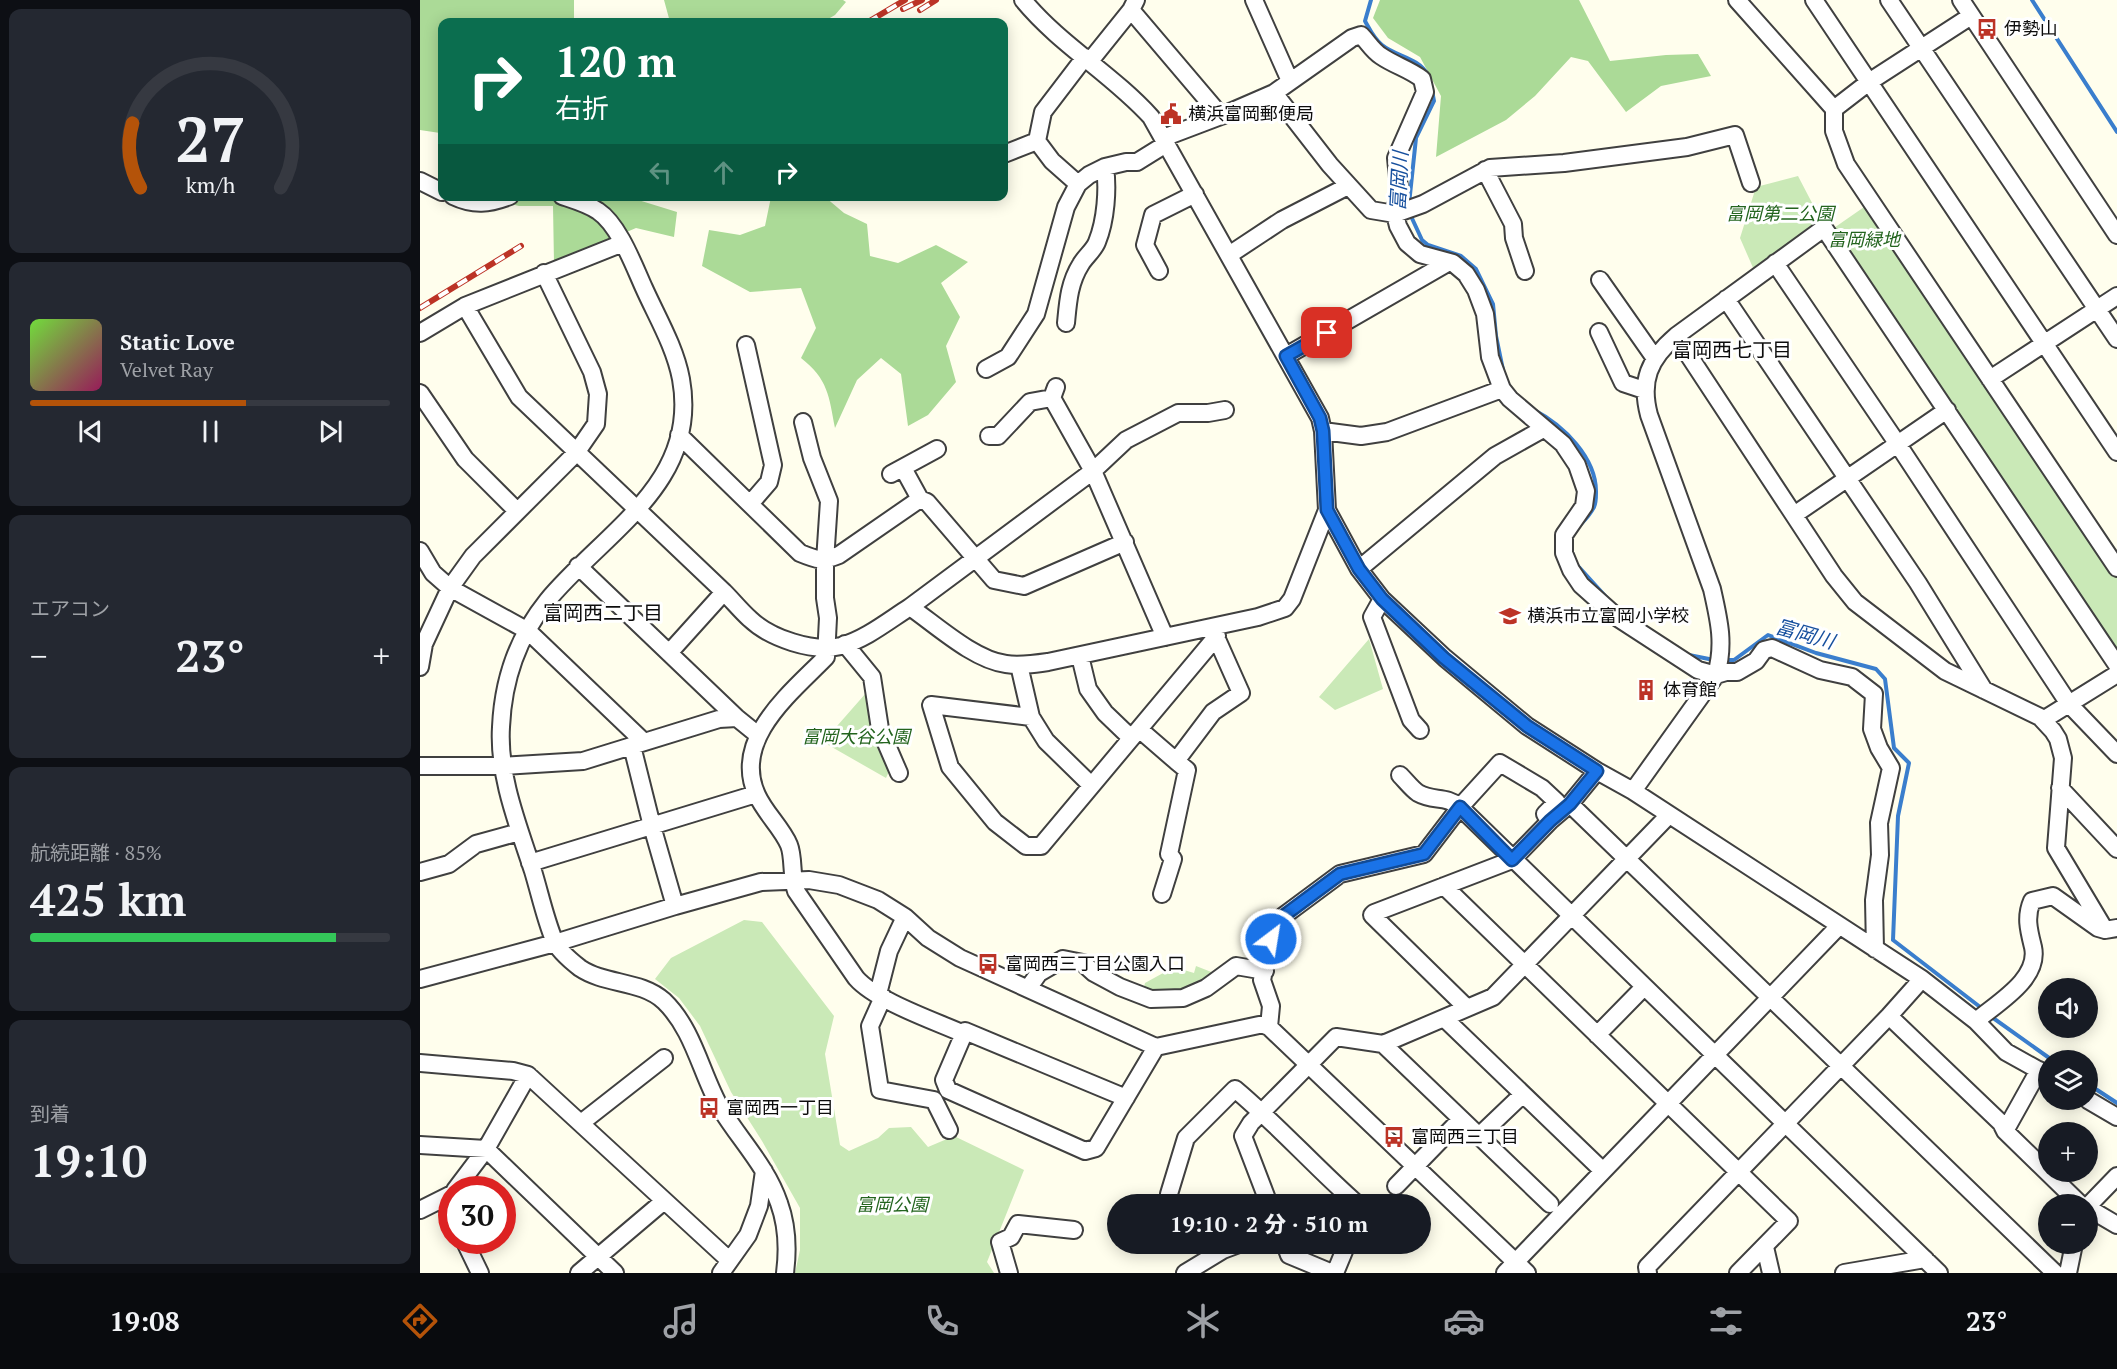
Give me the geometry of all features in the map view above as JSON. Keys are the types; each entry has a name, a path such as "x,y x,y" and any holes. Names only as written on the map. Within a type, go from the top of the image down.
{"street":[{"path":"910,607 981,658 1004,664 1048,663 1165,637 1214,632 1285,608 1292,599 1327,510 1323,431 1320,418 1151,117 1131,95 1031,10 1023,0"},
{"path":"1254,0 1290,81"},
{"path":"1737,0 1834,109 1834,132 1846,164 2117,568"},
{"path":"1814,0 2117,452"},
{"path":"1888,0 2117,339"},
{"path":"1961,0 2117,235"},
{"path":"1078,184 1052,161 1037,141 1043,112 1133,5 1221,116"},
{"path":"1834,109 1869,82 1971,16"},
{"path":"986,369 1008,357 1036,314 1066,207 1078,184 1105,167 1137,162 1164,141 1274,93 1352,38 1361,35 1382,57 1422,79 1425,92 1396,159 1399,188 1395,214 1398,226 1407,243 1420,254 1449,262 1466,274 1476,290 1485,314 1490,357 1502,389 1543,429 1563,444 1577,465 1586,490 1584,506 1564,535 1564,554 1581,585 1618,618 1698,670 1716,675 1737,672 1756,662 1764,651 1772,648 1820,670 1852,677 1874,694 1872,729 1892,768 1879,823 1880,855 1874,900 1875,949"},
{"path":"1274,93 1348,186 1371,210 1395,214 1423,204 1490,168 1564,163 1687,147 1735,135 1751,183"},
{"path":"1008,152 1037,141"},
{"path":"1066,323 1069,289 1080,265 1097,243 1105,213 1107,188 1105,167"},
{"path":"1485,170 1513,224 1514,238 1525,271"},
{"path":"420,181 438,190"},
{"path":"1229,255 1282,220 1348,186"},
{"path":"1159,271 1145,245 1153,215 1195,194"},
{"path":"464,201 478,204 497,201"},
{"path":"574,201 599,212 611,224 623,243 674,355 681,379 683,411 679,435 667,471 638,510 578,566 545,603 528,631 509,672 504,696 501,729 502,766 519,832 555,943 582,969 596,976 640,987 660,998 678,1016 722,1109 764,1171 779,1202 787,1243 785,1273"},
{"path":"1633,791 1716,675 1721,656 1718,614 1712,589 1649,415 1644,390 1654,357 1676,336 1824,228 2117,665"},
{"path":"420,333 465,306 623,243"},
{"path":"1286,356 1449,262"},
{"path":"1775,263 2069,704 2117,754"},
{"path":"420,667 424,644 450,588 473,556 576,453 596,424 598,394 592,372 544,273"},
{"path":"1600,280 1654,357"},
{"path":"1990,379 2117,296"},
{"path":"1726,299 1918,583 1985,691"},
{"path":"465,306 519,397 724,592 751,621 791,642 827,648 845,644 874,630 910,607 974,557 1093,471 1126,440 1178,413 1208,413 1225,410"},
{"path":"1599,332 1623,383 1644,390"},
{"path":"1676,336 1834,576 1855,602 1945,671 2043,720 2058,739 2062,758 2056,849 2111,929"},
{"path":"746,345 773,465 769,482 750,504"},
{"path":"1323,431 1361,436 1387,432 1502,389"},
{"path":"989,436 998,436 1030,402 1054,392 1093,471 1165,637"},
{"path":"420,393 465,459 517,510"},
{"path":"1794,514 1947,410"},
{"path":"803,422 812,458 829,501 825,561 825,598 828,618 826,657 774,711 758,735 751,765 752,781 756,795 789,845 792,880 796,891 856,978 863,986 880,996 964,1034"},
{"path":"1359,569 1495,456 1543,429"},
{"path":"679,435 800,553 825,561 839,555 920,499"},
{"path":"937,449 897,471 920,499 927,502 994,580 1024,586 1125,542"},
{"path":"1327,510 1359,569 1382,599 1444,658 1527,726 1633,791 1922,979 1976,1021 2006,1052 2038,1070"},
{"path":"420,551 426,575 528,631 638,744 652,826 675,906"},
{"path":"578,566 737,718 758,735"},
{"path":"669,653 724,592"},
{"path":"1382,599 1372,617 1411,720 1420,730"},
{"path":"1030,717 932,705 950,767 995,822 1026,846 1041,846 1135,733 1214,632"},
{"path":"1176,761 1213,712 1241,693 1214,632"},
{"path":"845,644 872,677 874,702 880,729 899,773"},
{"path":"1080,656 1088,689 1105,713 1186,770 1169,854 1173,859 1162,894"},
{"path":"1019,665 1030,717 1046,742 1091,784"},
{"path":"2043,720 2117,674"},
{"path":"420,766 502,766 583,761 719,718 737,718"},
{"path":"1269,1028 1271,1005 1262,980 1274,923 1340,874 1424,854 1460,807 1500,763 1542,788 1557,802 1545,814 1550,821"},
{"path":"1467,1008 1372,915 1512,860 1570,804 1597,771"},
{"path":"1400,775 1418,793 1437,799 1450,799 1460,807 1939,1273"},
{"path":"2060,788 2117,849"},
{"path":"530,863 756,795"},
{"path":"1570,804 2055,1273"},
{"path":"1265,1194 1243,1136 1251,1123 1308,1063 1336,1037 1383,1044 1494,997 1669,815"},
{"path":"420,872 449,864 476,844 519,832"},
{"path":"420,979 555,943 761,882 809,880 839,885 878,900 905,917 928,938 960,957 1156,1047 1264,1025 1308,1063 1416,1166 1516,1269 1603,1171 1839,926"},
{"path":"1444,886 1789,1221 1738,1273"},
{"path":"1976,1021 2026,979 2032,967 2035,955 2027,912 2032,901 2053,896 2098,928 2111,929"},
{"path":"905,917 889,951 880,996 870,1026 880,1089 934,1100 949,1130"},
{"path":"1029,987 1039,973 1063,959 1083,963 1094,973 1120,987 1151,999 1183,998 1206,988 1236,966 1265,971"},
{"path":"1648,1273 1647,1267 1922,979"},
{"path":"1597,1035 1644,987"},
{"path":"1889,1016 2001,1123 2005,1131 2070,1194"},
{"path":"1444,1018 1603,1171"},
{"path":"1126,1098 965,1031 944,1080 948,1090 1085,1151 1096,1148 1126,1098 1156,1047"},
{"path":"1383,1044 1550,1204"},
{"path":"581,1123 664,1058"},
{"path":"420,1063 513,1071 528,1076 664,1201 725,1267 748,1235 759,1206 764,1171"},
{"path":"464,1176 486,1149 528,1076"},
{"path":"2005,1131 2038,1082"},
{"path":"1169,1194 1186,1138 1235,1089 1262,1112 1313,1165 1346,1194"},
{"path":"1479,1136 1523,1094"},
{"path":"2098,1106 2117,1117"},
{"path":"1396,1186 1461,1119"},
{"path":"420,1145 486,1149 615,1273"},
{"path":"2098,1196 2117,1176"},
{"path":"420,1210 438,1200"},
{"path":"579,1273 664,1201"},
{"path":"2098,1213 2117,1225"},
{"path":"1009,1273 1000,1242 1011,1237 1018,1224 1074,1230"},
{"path":"1765,1246 1771,1273"},
{"path":"471,1254 480,1273"},
{"path":"1185,1273 1214,1254"},
{"path":"1289,1254 1334,1273 1343,1254"},
{"path":"2068,1273 2072,1254"},
{"path":"1844,1273 1925,1260"}],"green space":[{"path":"420,0 574,0 574,18 438,18 438,133 420,130"},
{"path":"664,0 843,0 846,2 830,18 669,18"},
{"path":"1380,0 1579,0 1610,61 1698,54 1711,76 1661,86 1626,112 1588,61 1571,57 1535,96 1506,120 1436,157 1441,96 1420,57 1388,38 1373,18"},
{"name":"富岡第二公園","path":"1798,176 1822,222 1754,270 1740,238 1756,187"},
{"path":"499,201 641,201 677,212 674,237 636,228 554,263 553,206 519,206"},
{"path":"770,201 830,201 844,213 867,224 870,256 898,263 936,245 968,262 941,283 960,317 946,346 956,382 928,415 908,426 901,374 881,358 857,380 835,428 826,389 817,373 801,358 816,328 801,288 750,292 702,266 709,230 740,235 765,226"},
{"name":"富岡緑地","path":"1867,205 2117,577 2117,655 1831,230"},
{"path":"1369,639 1383,689 1335,710 1319,697"},
{"name":"富岡大谷公園","path":"866,693 874,726 891,767 886,778 823,742"},
{"name":"富岡公園","path":"744,920 762,922 834,1016 825,1054 840,1145 849,1151 878,1138 889,1128 911,1127 928,1147 954,1136 1024,1170 987,1262 994,1273 795,1273 800,1250 800,1208 731,1092 700,1026 679,998 655,979 671,958"},
{"path":"1196,966 1219,975 1198,988 1171,993 1143,991 1145,983 1174,967 1194,973"}],"waterway":[{"name":"富岡川","path":"1371,0 1365,21 1374,37 1387,49 1418,64 1427,74"},
{"path":"2032,0 2117,132"},
{"name":"富岡川","path":"1409,204 1416,138 1434,101 1432,90"},
{"name":"富岡川","path":"1410,214 1422,240 1428,245 1461,256 1476,269 1493,304 1496,336 1503,370"},
{"name":"富岡川","path":"1534,410 1567,434 1591,467 1595,480 1596,502 1580,525"},
{"name":"富岡川","path":"1578,566 1607,598"},
{"name":"富岡川","path":"1724,660 1734,660 1768,635 1816,653 1876,669 1885,679 1894,748 1909,763 1898,816 1893,940 1984,1010"},
{"name":"富岡川","path":"1689,655 1714,660"},
{"name":"富岡川","path":"1989,1015 2038,1050"},
{"name":"富岡川","path":"2098,1091 2117,1103"}],"railway":[{"path":"875,18 905,0"},
{"path":"903,9 922,0"},
{"path":"920,10 936,0"},
{"path":"420,308 521,246"}],"place":[{"name":"伊勢山","path":"1987,29"},
{"name":"横浜富岡郵便局","path":"1171,114"},
{"name":"横浜市立富岡小学校","path":"1510,616"},
{"name":"体育館","path":"1646,690"},
{"name":"富岡西三丁目公園入口","path":"988,964"},
{"name":"富岡西一丁目","path":"709,1108"},
{"name":"富岡西三丁目","path":"1394,1137"}],"district":[{"name":"富岡西七丁目","path":"1732,350"},
{"name":"富岡西二丁目","path":"603,613"}],"route":[{"path":"1271,939 1274,923 1340,874 1424,854 1460,807 1512,860 1570,804 1597,771 1527,726 1444,658 1382,599 1359,569 1327,510 1323,431 1320,418 1286,356 1327,333"}]}
